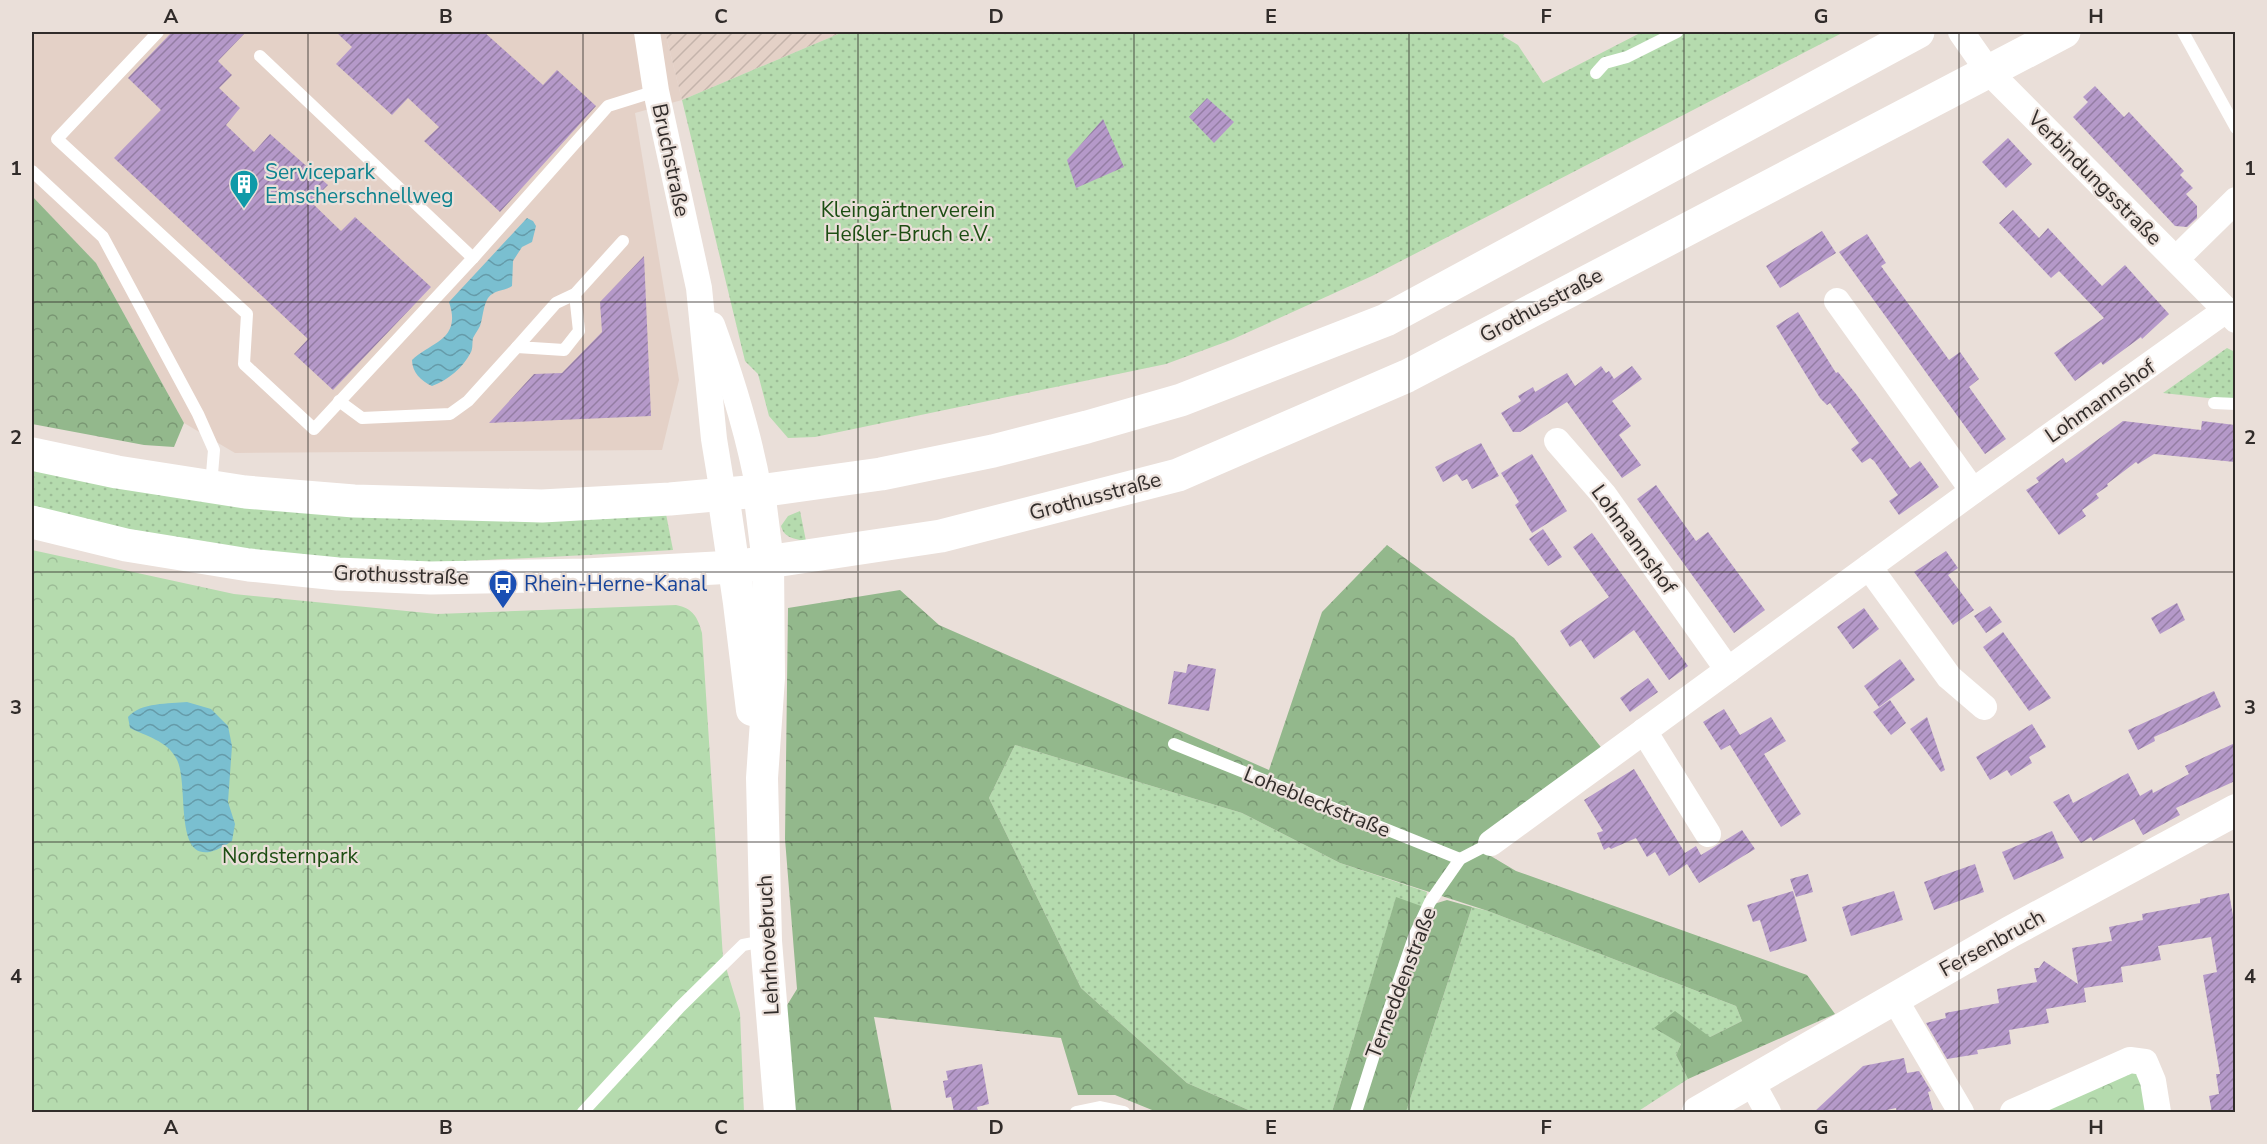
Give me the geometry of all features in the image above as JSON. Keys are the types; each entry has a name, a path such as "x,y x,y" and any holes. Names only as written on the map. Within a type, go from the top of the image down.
{"main road":[{"path":"32,454 211,487 354,501 542,506 759,491 881,474 993,452 1181,400 1386,320 1918,32"},
{"name":"Grothusstraße","path":"32,522 126,545 226,562 339,574 431,578 512,577 734,567 941,536 1178,475 1407,376 2064,32"}],"street":[{"name":"Bruchstraße","path":"646,32 656,92 699,288 714,439 723,494"},
{"name":"Verbindungsstraße","path":"1961,32 1989,72 2231,315"},
{"path":"2176,259 2235,200"},
{"name":"Bruchstraße","path":"699,288 733,383 752,453 759,491"},
{"path":"1837,301 1973,491"},
{"name":"Lohmannshof","path":"1491,843 1973,491 2231,315"},
{"name":"Lohmannshof","path":"1557,441 1604,495 1728,670"},
{"name":"Lehrhovebruch","path":"759,491 768,562 769,678 762,778 766,941 780,1113"},
{"name":"Lehrhovebruch","path":"723,494 762,778"},
{"path":"1869,567 1949,677 1984,707"},
{"path":"1644,731 1708,834"},
{"name":"Fersenbruch","path":"1698,1113 2010,932 2235,810"},
{"path":"1894,998 1961,1113"},
{"path":"2013,1113 2130,1060 2145,1062 2153,1081 2158,1113"},
{"path":"1752,1083 1768,1113"}],"lane":[{"path":"158,32 57,139 247,314 244,364 314,429 473,258 608,106 656,92"},
{"path":"1596,73 1605,63 1627,57 1677,32"},
{"path":"2183,32 2235,128"},
{"path":"260,56 473,258"},
{"path":"32,171 103,237 198,414 214,450 211,487"},
{"path":"339,401 362,418 450,414 468,401 556,303 575,294 623,241"},
{"path":"517,347 564,350 579,332 575,294"},
{"path":"2214,402 2235,404"},
{"name":"Lohebleckstraße","path":"1174,744 1460,859"},
{"path":"1460,859 1491,843"},
{"name":"Terneddenstraße","path":"1356,1113 1415,934 1430,902 1460,859"},
{"path":"583,1113 680,1007 743,945 766,941"},
{"path":"1076,1113 1100,1107 1124,1113"}],"shaded area":[{"path":"32,32 665,32 682,100 635,113 679,380 662,450 235,453 184,423 96,263 32,196"},
{"path":"665,32 843,32 682,100"}],"green space":[{"name":"Kleingärtnerverein Heßler-Bruch e.V.","path":"843,32 1506,32 1503,36 1518,45 1543,83 1642,32 1844,32 1372,276 1231,340 1166,364 815,437 788,438 769,416 758,374 745,361 682,100"},
{"path":"32,196 96,263 184,423 174,447 144,445 32,424"},
{"path":"2227,348 2235,352 2235,401 2163,393"},
{"path":"32,467 666,514 673,550 395,563 341,561 263,553 146,533 32,508"},
{"path":"800,511 806,541 787,535 781,526 788,516"},
{"path":"1387,545 1514,638 1604,751 1479,849 1516,871 1807,975 1835,1014 1688,1079 1676,1055 1681,1044 1654,1028 1675,1011 1710,1037 1742,1021 1736,1006 1488,911 1340,863 1242,813 1015,745 989,798 1081,988 1187,1083 1253,1112 1157,1112 1115,1095 1078,1095 1061,1038 874,1017 892,1112 795,1112 781,1015 797,989 785,839 788,608 900,590 939,625 1269,770 1322,612"},
{"name":"Nordsternpark","path":"32,550 234,594 437,614 676,605 691,611 702,633 723,958 740,1013 744,1112 32,1112"},
{"path":"1015,745 1242,813 1340,863 1427,892 1424,908 1396,898 1332,1112 1253,1112 1187,1083 1081,988 989,798"},
{"path":"1396,897 1424,907 1447,900 1472,907 1406,1112 1332,1112"},
{"path":"1472,907 1488,911 1736,1006 1742,1021 1710,1037 1655,1028 1681,1044 1676,1055 1688,1079 1637,1112 1406,1112"},
{"path":"2142,1069 2150,1112 2025,1112"}],"water":[{"path":"527,218 536,226 532,242 522,247 513,261 512,286 488,298 480,326 473,338 472,350 464,363 444,380 432,386 428,384 415,372 412,360 448,332 452,315 449,302"},
{"path":"187,702 211,709 228,726 232,746 228,802 235,824 232,841 212,851 198,851 190,841 176,758 162,743 130,728 128,717 148,706"}],"building":[{"name":"Servicepark Emscherschnellweg","path":"172,32 246,32 218,61 232,75 219,88 240,108 226,125 254,152 270,134 328,185 311,202 341,231 355,217 431,287 333,390 294,354 308,339 114,158 161,110 128,78"},
{"name":"Servicepark Emscherschnellweg","path":"336,32 484,32 543,85 557,70 596,106 500,212 424,141 439,127 408,98 392,115 336,64 352,47"},
{"path":"2095,86 2124,117 2129,112 2184,171 2180,175 2193,188 2186,194 2197,206 2197,218 2187,227 2175,226 2073,117 2088,102 2083,97"},
{"path":"1207,98 1234,122 1214,143 1189,117"},
{"path":"1103,119 1124,167 1076,188 1067,160"},
{"path":"2008,138 2032,164 2006,188 1982,162"},
{"path":"2013,210 2039,238 2048,228 2102,286 2125,265 2169,314 2142,339 2141,337 2103,365 2101,362 2075,381 2054,353 2104,318 2059,271 2051,278 1999,223"},
{"path":"1822,231 1836,253 1780,288 1766,266"},
{"path":"1867,234 1886,263 1881,266 1949,360 1960,352 1979,379 1969,387 2006,439 1985,454 1839,252"},
{"path":"644,256 651,416 489,423 534,374 562,373 602,332 600,302"},
{"path":"1798,312 1836,373 1838,372 1856,394 1910,468 1920,461 1939,487 1899,515 1889,501 1898,495 1874,461 1870,458 1862,463 1851,449 1859,443 1830,403 1827,405 1820,398 1776,326"},
{"path":"1601,366 1606,373 1609,371 1614,379 1632,366 1642,379 1612,401 1631,426 1619,435 1641,465 1622,478 1567,402 1520,432 1513,432 1501,413 1521,401 1518,396 1533,387 1535,392 1567,373 1575,386"},
{"path":"2123,421 2201,430 2202,421 2235,425 2235,462 2154,454 2138,464 2136,462 2107,484 2108,486 2096,494 2099,498 2082,510 2086,516 2059,535 2026,490 2039,482 2036,478 2063,458 2066,463"},
{"path":"1481,443 1499,476 1472,489 1467,479 1462,481 1457,474 1443,482 1435,467"},
{"path":"1532,454 1567,511 1532,533 1515,505 1519,502 1501,473"},
{"path":"1656,485 1696,541 1708,532 1765,610 1734,633 1637,499"},
{"path":"1543,529 1562,557 1548,566 1529,539"},
{"path":"1592,533 1688,666 1669,680 1634,630 1594,659 1581,640 1570,647 1560,631 1609,597 1573,547"},
{"path":"1946,551 1958,568 1948,575 1974,610 1953,625 1914,572"},
{"path":"2177,603 2185,620 2160,634 2151,618"},
{"path":"1990,606 2002,622 1986,633 1974,616"},
{"path":"1864,608 1879,629 1853,649 1837,627"},
{"path":"2003,632 2051,698 2029,711 1983,647"},
{"path":"1900,659 1915,680 1879,707 1864,686"},
{"path":"1188,664 1216,669 1209,711 1168,704 1174,671 1186,673"},
{"path":"1648,678 1658,692 1630,712 1620,698"},
{"path":"2214,691 2221,707 2154,737 2155,741 2138,750 2128,730"},
{"path":"1890,700 1906,723 1891,735 1873,712"},
{"path":"1724,709 1740,735 1771,717 1786,741 1764,754 1801,814 1781,827 1730,745 1721,750 1703,722"},
{"path":"1927,717 1945,770 1941,772 1910,729"},
{"path":"2032,724 2046,747 2029,757 2032,763 2011,776 2007,770 1990,780 1976,757"},
{"path":"2235,743 2235,781 2176,808 2180,815 2143,835 2134,819 2093,841 2091,837 2081,843 2053,802 2069,794 2073,803 2128,773 2140,796 2152,789 2153,793 2189,774 2185,766"},
{"path":"1634,769 1685,853 1696,846 1701,855 1742,830 1755,849 1699,883 1687,864 1669,876 1655,852 1647,857 1636,838 1604,850 1597,833 1603,831 1584,800"},
{"path":"2052,831 2064,858 2014,880 2002,852"},
{"path":"1975,864 1984,892 1934,910 1924,882"},
{"path":"1808,874 1813,892 1796,897 1790,879"},
{"path":"1793,891 1807,941 1770,952 1760,920 1753,922 1747,905"},
{"path":"1894,891 1903,920 1851,936 1842,907"},
{"path":"2229,893 2235,927 2235,1113 2212,1113 2209,1096 2219,1094 2216,1074 2220,1074 2203,975 2217,972 2211,937 2158,946 2161,960 2121,967 2123,982 2084,988 2086,1002 2046,1009 2049,1023 2009,1030 2011,1044 1977,1050 1978,1054 1947,1059 1926,1023 1946,1018 1945,1013 1999,1003 1997,989 2037,982 2034,968 2039,968 2044,961 2078,984 2072,948 2112,941 2109,927 2143,920 2142,914 2200,903 2200,899"},
{"path":"1904,1058 1907,1073 1919,1071 1931,1091 1928,1092 1933,1110 1897,1113 1896,1108 1873,1113 1813,1113 1863,1066"},
{"path":"982,1064 989,1104 977,1107 978,1112 954,1112 951,1097 946,1098 943,1081 948,1080 946,1071"}],"place":[{"name":"Servicepark Emscherschnellweg","path":"244,210"},
{"name":"Rhein-Herne-Kanal","path":"503,610"}]}
